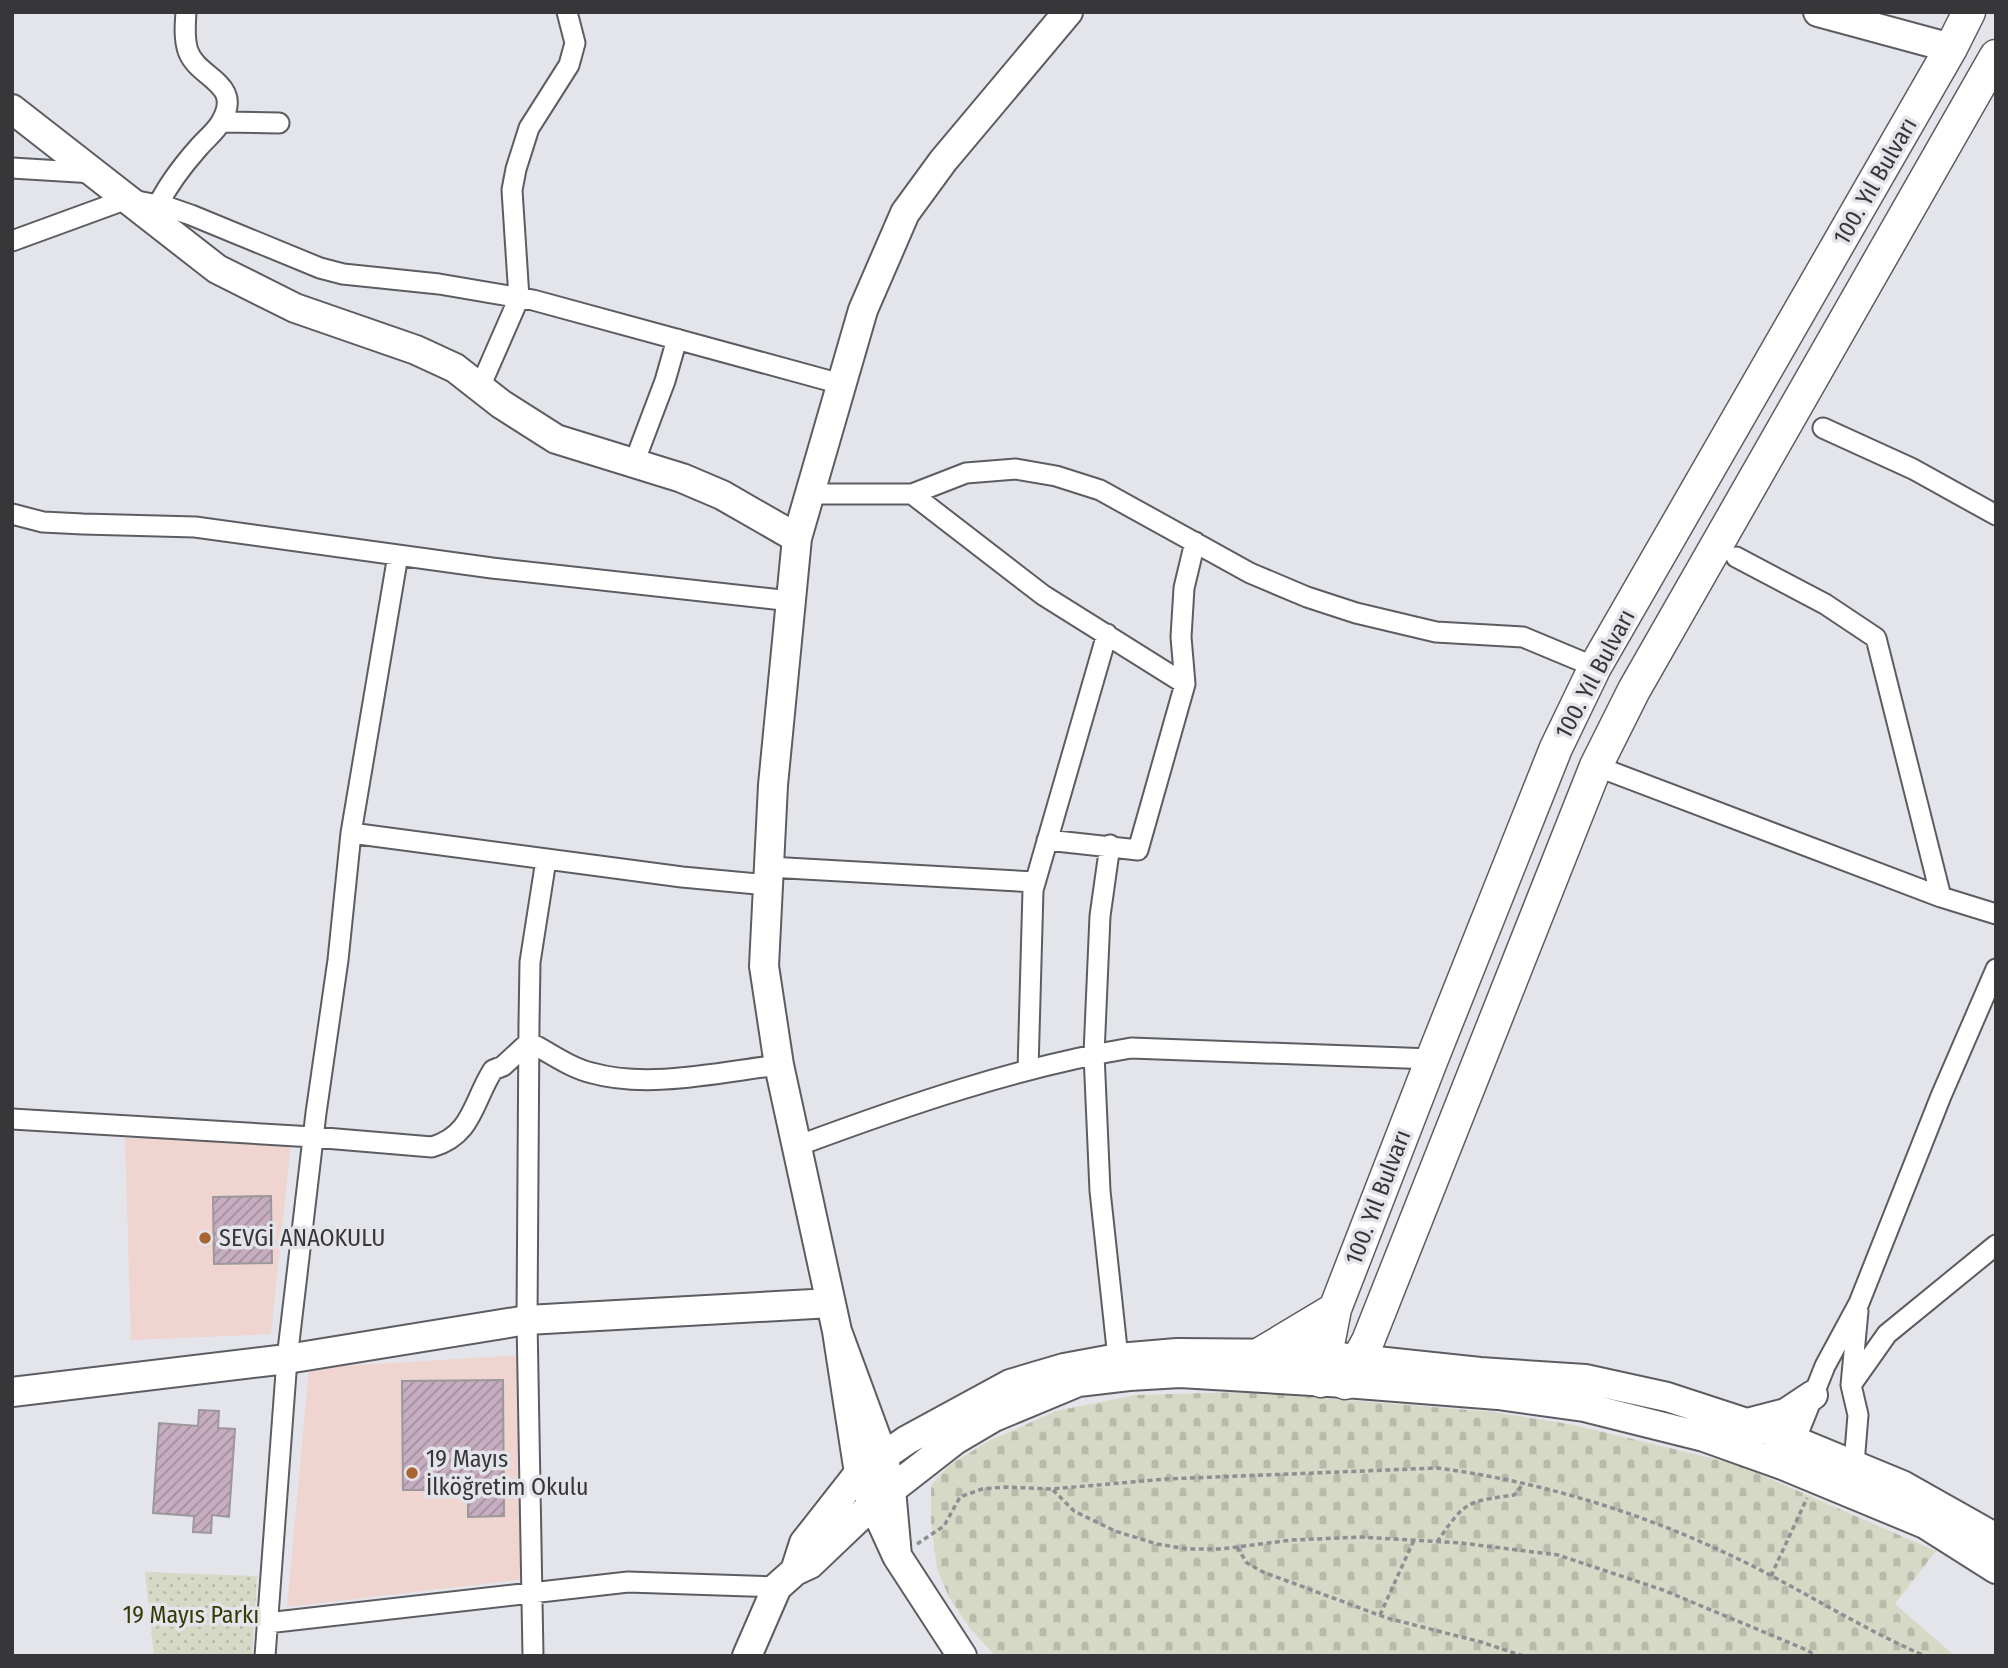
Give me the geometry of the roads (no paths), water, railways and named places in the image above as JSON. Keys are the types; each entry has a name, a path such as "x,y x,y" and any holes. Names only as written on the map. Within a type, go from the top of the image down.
{"main road":[{"name":"100. Yıl Bulvarı","path":"1338,1370 1335,1309 1556,748 1595,667 1951,48 1969,12"},
{"name":"100. Yıl Bulvarı","path":"1338,1370 1368,1340 1596,766 1634,690 1995,57"},
{"path":"1260,1354 1335,1309"}],"street":[{"path":"158,205 170,183 221,122 227,104 223,87 197,64 188,52 185,35 186,12"},
{"path":"480,387 519,298 513,190 516,169 528,128 569,65 575,43 567,12"},
{"path":"882,1497 859,1474 837,1331 779,1065 764,966 773,785 797,538 863,310 905,213 943,161 1068,12"},
{"path":"1818,12 1951,48"},
{"path":"12,109 217,270 295,308 416,350 455,368 556,439 682,478 722,495 797,538"},
{"path":"221,122 279,123"},
{"path":"12,168 94,173"},
{"path":"12,241 127,199 191,215 320,268 343,274 439,284 519,298 841,384"},
{"path":"634,463 665,382 677,340"},
{"path":"1823,428 1913,469 1996,514"},
{"path":"809,494 912,494 966,473 1016,469 1056,476 1100,490 1250,573 1307,597 1436,632 1523,637 1595,667"},
{"path":"912,494 1043,595 1185,684"},
{"path":"12,514 56,523 195,527 492,568 791,601"},
{"path":"1047,840 1138,850 1185,684 1181,637 1184,589 1195,542"},
{"path":"265,1656 287,1359 313,1137 338,960 351,833 398,555"},
{"path":"1736,557 1825,604 1876,638 1941,897"},
{"path":"1028,1070 1033,890 1107,634"},
{"path":"1596,766 1941,897 1996,914"},
{"path":"351,833 682,877 769,876 1035,882"},
{"path":"1110,845 1100,916 1094,1054 1100,1191 1118,1358"},
{"path":"533,1656 527,1320 530,962 546,860"},
{"path":"1790,1453 1825,1366 1859,1303 1941,1096 1996,969"},
{"path":"529,1042 590,1073 625,1078 662,1078 779,1065"},
{"path":"12,1119 432,1147 447,1143 459,1134 493,1070 503,1066 529,1042"},
{"path":"797,1146 870,1119 1028,1070 1131,1048 1432,1059"},
{"path":"1851,1385 1887,1334 1996,1245"},
{"path":"12,1392 287,1359 527,1320 831,1303"},
{"path":"1829,1484 1854,1464 1858,1415 1851,1385 1859,1303"},
{"path":"837,1331 883,1457 882,1497 897,1556 962,1656"},
{"path":"747,1656 804,1543 859,1474 907,1440 1010,1384 1064,1368 1118,1358 1177,1353 1260,1354 1338,1370 1584,1407 1704,1437 1854,1464 1902,1485 1996,1538"},
{"path":"267,1623 628,1582 786,1579 810,1564 882,1497 955,1440 994,1417 1078,1382 1180,1373 1338,1370 1480,1373 1585,1379 1667,1397 1747,1423 1829,1484 1925,1524 1996,1569"},
{"path":"1747,1423 1786,1413 1813,1395"}],"place":[{"name":"SEVGİ ANAOKULU","path":"205,1238"},
{"name":"19 Mayıs İlköğretim Okulu","path":"412,1473"}],"park label":[{"name":"19 Mayıs Parkı","path":"191,1615"}]}
